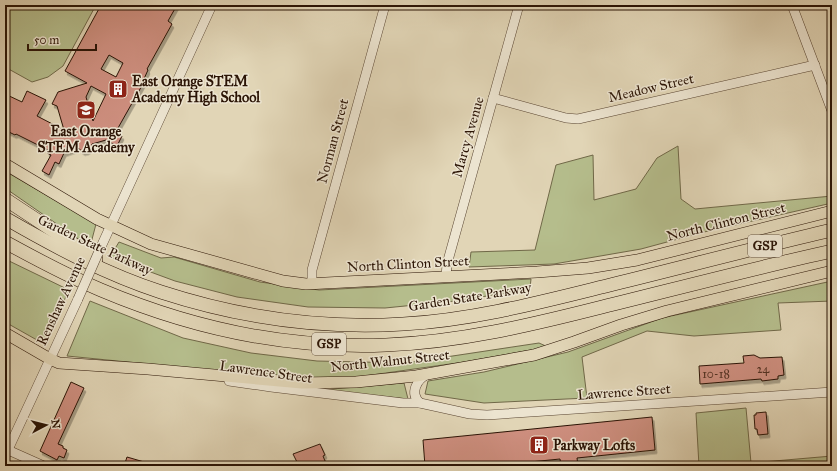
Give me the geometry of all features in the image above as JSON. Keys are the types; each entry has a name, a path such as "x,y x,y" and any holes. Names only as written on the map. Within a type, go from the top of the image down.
{"highway":[{"path":"5,198 129,280"},
{"name":"Garden State Parkway","path":"5,218 85,261 129,280 186,300 239,312 304,322 370,325 419,323 484,314 560,298 832,230"},
{"name":"GSP","path":"5,242 93,286 161,312 198,323 240,333 288,341 320,344 384,345 465,337 544,321 832,250"}],"main road":[{"name":"North Clinton Street","path":"5,164 111,226 162,248 283,281 312,284 588,268 637,260 832,211"},
{"name":"North Walnut Street","path":"5,333 50,359 65,364 181,372 290,382 331,383 381,380 429,374 539,354 621,324 667,311 832,271"}],"street":[{"name":"Renshaw Avenue","path":"6,453 212,5"},
{"name":"Norman Street","path":"312,284 312,270 385,5"},
{"name":"Marcy Avenue","path":"446,277 447,264 519,5"},
{"path":"792,5 832,111"},
{"name":"Meadow Street","path":"493,98 566,118 578,119 815,65"},
{"name":"Lawrence Street","path":"181,372 271,388 403,403 420,403 470,414 487,415 832,392"},
{"path":"420,403 415,396 416,385 420,379 429,374"},
{"path":"6,453 44,466"}],"green space":[{"path":"5,5 96,5 63,66 48,77 32,82 5,67"},
{"path":"678,146 681,199 695,209 832,196 832,203 704,232 641,249 554,264 469,267 471,252 535,250 556,165 593,155 594,200 636,189 657,158"},
{"path":"5,171 96,224 90,247 5,188"},
{"path":"119,242 161,258 174,257 260,282 319,290 531,279 530,288 465,300 385,308 308,307 237,297 175,281 110,257"},
{"path":"5,259 69,290 44,344 5,322"},
{"path":"832,281 832,301 778,303 781,330 694,336 647,331 582,357 587,398 484,403 425,394 428,381 484,372 568,352 662,318"},
{"path":"90,301 183,338 251,353 317,361 406,363 539,343 548,347 464,362 350,378 280,377 67,356"},
{"path":"404,383 408,399 321,390"},
{"path":"746,408 751,463 832,456 832,466 699,466 696,413"}],"building":[{"name":"East Orange STEM Academy High School","path":"101,5 177,5 168,21 172,24 147,69 144,82 118,128 120,129 118,134 122,136 117,146 106,140 92,144 91,148 87,151 83,152 78,148 64,153 59,164 55,162 49,175 42,171 51,155 47,153 48,150 5,130 5,94 22,102 27,91 46,100 37,116 64,130 57,106 52,104 58,92 87,83 65,71","holes":["109,55 123,63 116,77 101,69","91,86 106,94 93,121 86,97"]},
{"path":"754,355 760,358 782,357 784,375 778,376 778,379 762,381 761,379 700,384 699,366 744,363 743,356"},
{"path":"71,382 84,388 58,444 67,450 64,458 59,456 57,460 40,451"},
{"path":"766,412 768,434 758,435 757,429 755,429 754,415 756,415 756,413"},
{"name":"Parkway Lofts","path":"652,417 655,450 577,458 578,466 561,466 560,459 490,466 425,466 423,440"},
{"path":"320,444 325,455 323,456 327,466 299,466 293,454"},
{"path":"127,457 151,464 150,466 124,466"}],"place":[{"name":"East Orange STEM Academy High School","path":"118,89"},
{"name":"East Orange STEM Academy","path":"86,110"},
{"name":"Parkway Lofts","path":"539,445"}]}
